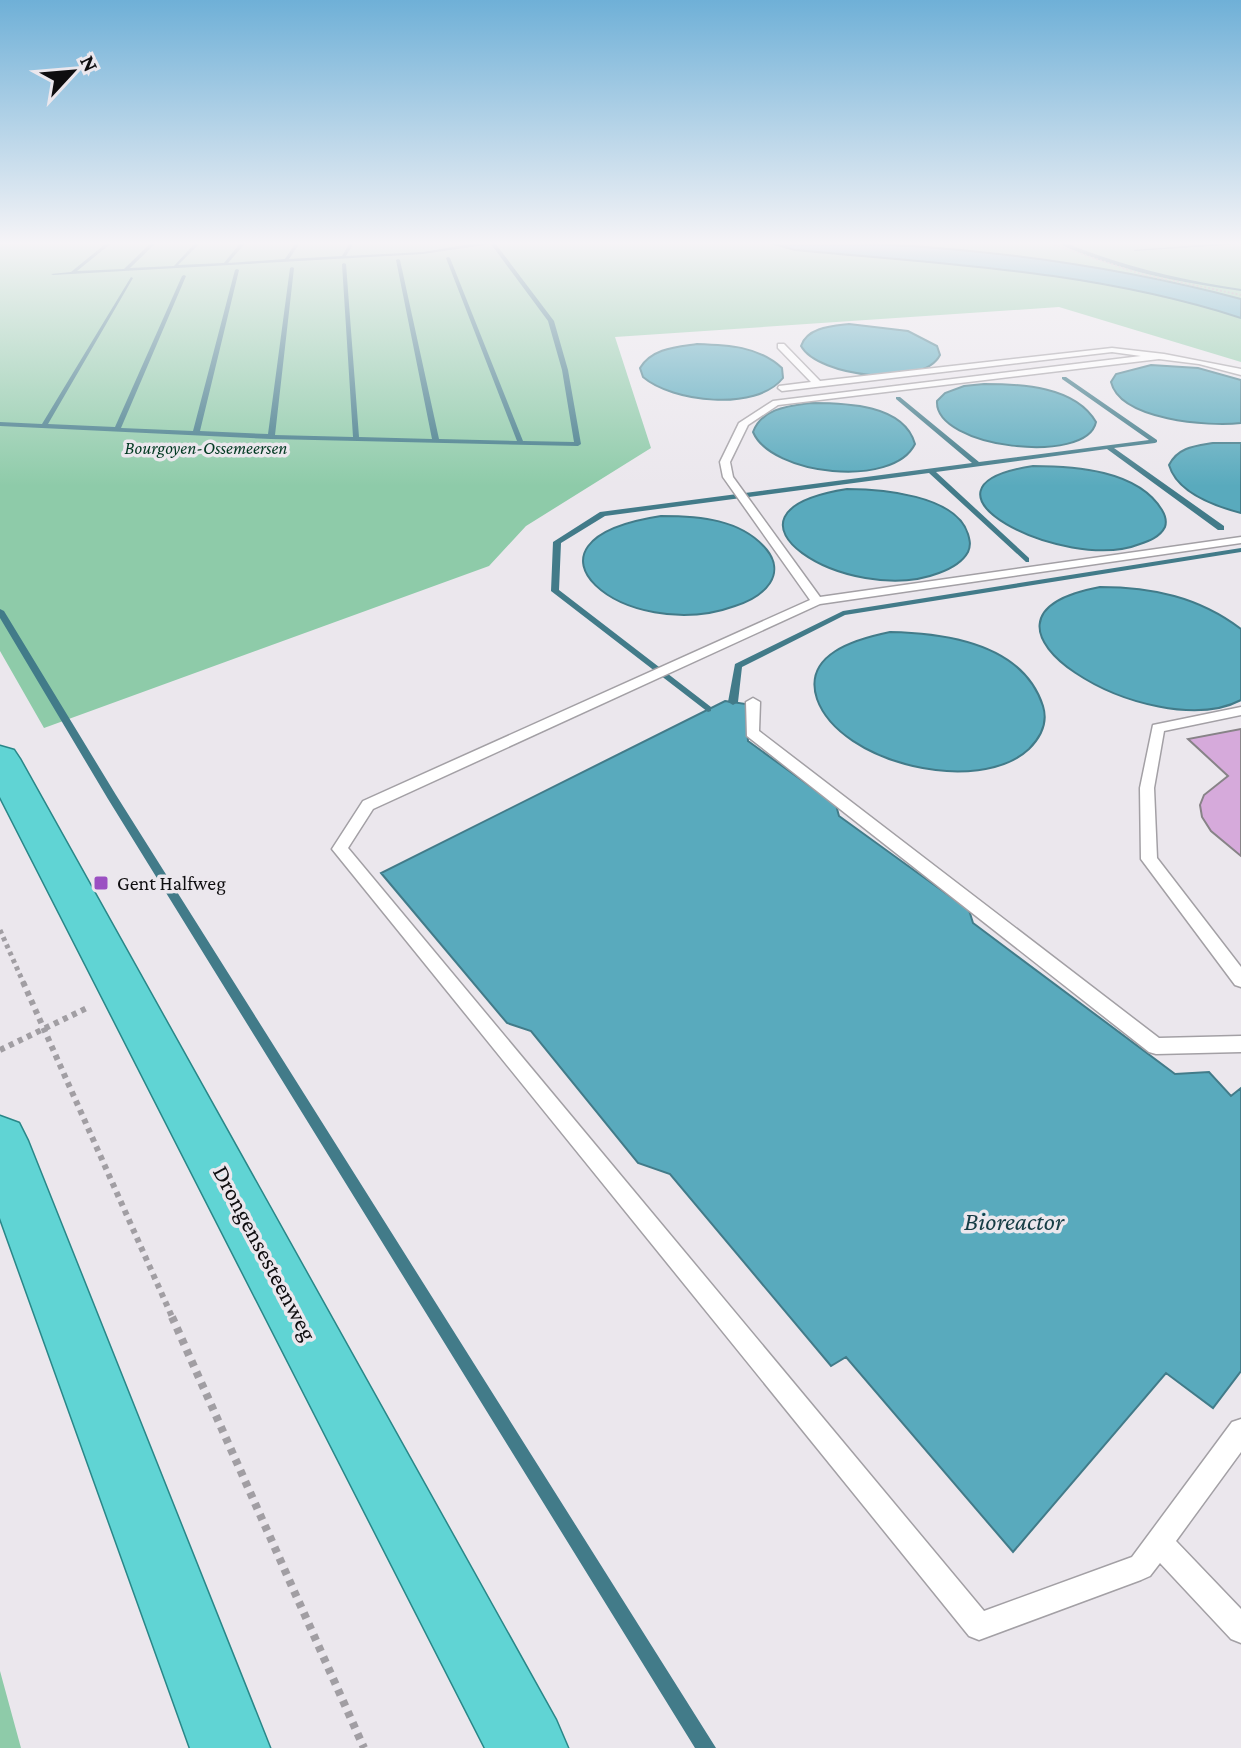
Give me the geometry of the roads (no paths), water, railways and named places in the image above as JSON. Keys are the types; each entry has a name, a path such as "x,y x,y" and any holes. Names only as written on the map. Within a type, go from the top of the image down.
{"highway":[{"name":"Drongensesteenweg","path":"0,759 528,1748"},
{"path":"0,1141 230,1748"}],"lane":[{"path":"781,346 818,384"},
{"path":"782,388 1112,350 1164,356 1241,372"},
{"path":"817,601 728,477 725,462 744,423 776,403 1164,356"},
{"path":"1241,540 817,601 368,805 340,849 979,1626 1141,1567 1241,1431"},
{"path":"753,702 752,733 1156,1046 1241,1044"},
{"path":"1241,711 1158,728 1147,788 1149,859 1241,980"},
{"path":"1159,1543 1241,1629"}],"water":[{"path":"849,324 908,331 937,346 940,355 930,366 914,372 870,375 828,365 811,357 801,346 815,331"},
{"path":"697,344 753,351 782,368 783,378 770,389 754,396 714,400 673,392 643,377 640,368 651,356"},
{"path":"1151,365 1198,368 1241,380 1241,423 1208,424 1167,418 1148,413 1118,395 1111,382 1116,374"},
{"path":"964,386 1030,387 1061,394 1087,410 1096,422 1086,436 1067,444 1012,446 984,440 959,430 943,417 937,401 945,393"},
{"path":"811,403 856,405 886,413 909,431 915,444 902,458 883,467 832,471 806,467 783,458 764,447 753,432 770,413"},
{"path":"1213,443 1241,443 1241,513 1208,502 1188,491 1173,475 1169,465 1182,451"},
{"path":"1033,466 1086,469 1121,478 1151,497 1164,514 1165,527 1157,536 1140,544 1108,550 1072,547 1037,538 1006,524 986,508 981,491 995,477"},
{"path":"847,489 916,497 949,511 961,521 968,534 968,552 947,570 903,580 865,578 830,568 802,553 786,535 785,517 804,501"},
{"path":"661,516 719,521 745,532 757,540 772,558 774,570 770,583 745,602 694,615 654,612 620,602 596,585 584,566 588,546 613,529"},
{"path":"1100,587 1138,589 1174,596 1209,609 1241,629 1241,700 1203,710 1158,707 1114,693 1075,673 1048,649 1040,624 1055,603"},
{"path":"890,632 934,635 980,646 1018,668 1033,685 1045,718 1040,734 1029,749 1006,763 978,770 946,771 913,766 881,756 853,741 831,722 817,699 814,683 817,671 835,651 848,644"},
{"name":"Bioreactor","path":"725,701 746,704 748,741 836,805 839,816 969,910 973,923 1175,1074 1209,1072 1231,1096 1241,1088 1241,1371 1213,1408 1166,1373 1013,1552 846,1357 831,1366 670,1174 638,1163 531,1031 507,1023 381,873"}],"waterway":[{"path":"44,426 105,323"},
{"path":"117,429 164,323"},
{"path":"196,433 224,323"},
{"path":"271,436 285,323"},
{"path":"348,323 356,439"},
{"path":"411,323 436,441"},
{"path":"473,323 521,443"},
{"path":"521,443 578,444 565,370 551,323"},
{"path":"1064,378 1155,441 1108,447"},
{"path":"898,398 977,464"},
{"path":"0,424 196,433"},
{"path":"196,433 271,436"},
{"path":"271,436 356,439"},
{"path":"356,439 436,441"},
{"path":"436,441 521,443"},
{"path":"931,471 1108,447"},
{"path":"1108,447 1221,528"},
{"path":"708,709 555,591 557,542 603,514 931,471"},
{"path":"931,471 1026,560"},
{"path":"733,702 738,666 843,613 1241,550"},
{"path":"0,611 112,797 706,1748"}],"place":[{"name":"Gent Halfweg","path":"101,883"}],"park label":[{"name":"Bourgoyen-Ossemeersen","path":"206,448"}]}
